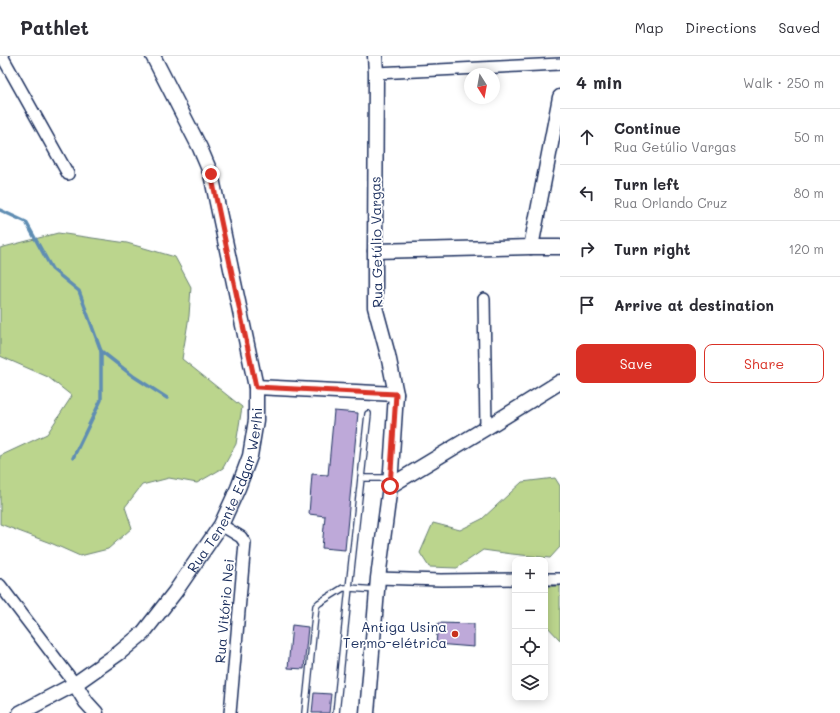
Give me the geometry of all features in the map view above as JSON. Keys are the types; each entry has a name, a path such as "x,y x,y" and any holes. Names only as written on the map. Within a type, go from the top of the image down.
{"street":[{"path":"2,56 68,174"},
{"name":"Rua Tenente Edgar Werlhi","path":"20,713 75,684 119,653 142,633 175,592 221,525 238,488 250,456 256,420 256,387 211,174 200,148 153,56"},
{"name":"Rua Getúlio Vargas","path":"367,713 378,584 390,482 396,394 388,355 375,307 375,56"},
{"path":"376,73 560,64"},
{"path":"531,247 560,97"},
{"path":"375,251 560,247"},
{"path":"484,299 486,428"},
{"path":"390,482 486,428 560,382"},
{"path":"256,387 396,394"},
{"name":"Rua Vitório Nei","path":"221,525 241,537 245,543 230,713"},
{"path":"378,584 441,580 512,579"},
{"path":"548,579 560,579"},
{"path":"0,585 75,684 86,702 96,713"}],"lane":[{"path":"336,713 368,414"},
{"path":"361,478 390,482"},
{"path":"305,713 316,606 343,588 378,584"}],"green space":[{"path":"58,233 127,243 175,257 191,287 189,316 182,359 242,407 236,444 223,468 197,483 169,478 142,485 125,507 132,528 108,549 80,556 0,524 0,456 47,434 72,396 48,377 0,356 0,248"},
{"path":"555,478 560,486 560,547 550,558 483,550 457,568 429,567 420,553 433,523 460,530 482,519 522,482"},
{"path":"560,586 560,640 548,627 548,587"}],"building":[{"path":"334,411 358,413 345,550 322,548 325,516 309,514 312,474 328,475"},
{"name":"Antiga Usina Termo-elétrica","path":"438,623 474,624 474,647 436,644"},
{"path":"292,625 308,627 304,669 288,668"},
{"path":"314,693 331,694 329,713 312,713"}],"waterway":[{"path":"0,210 26,222 52,269 79,291 101,351 101,400 73,458"},
{"path":"101,351 133,376 167,398"}],"place":[{"name":"Antiga Usina Termo-elétrica","path":"455,634"}],"route":[{"path":"211,174 256,387 396,394 390,486"}]}
